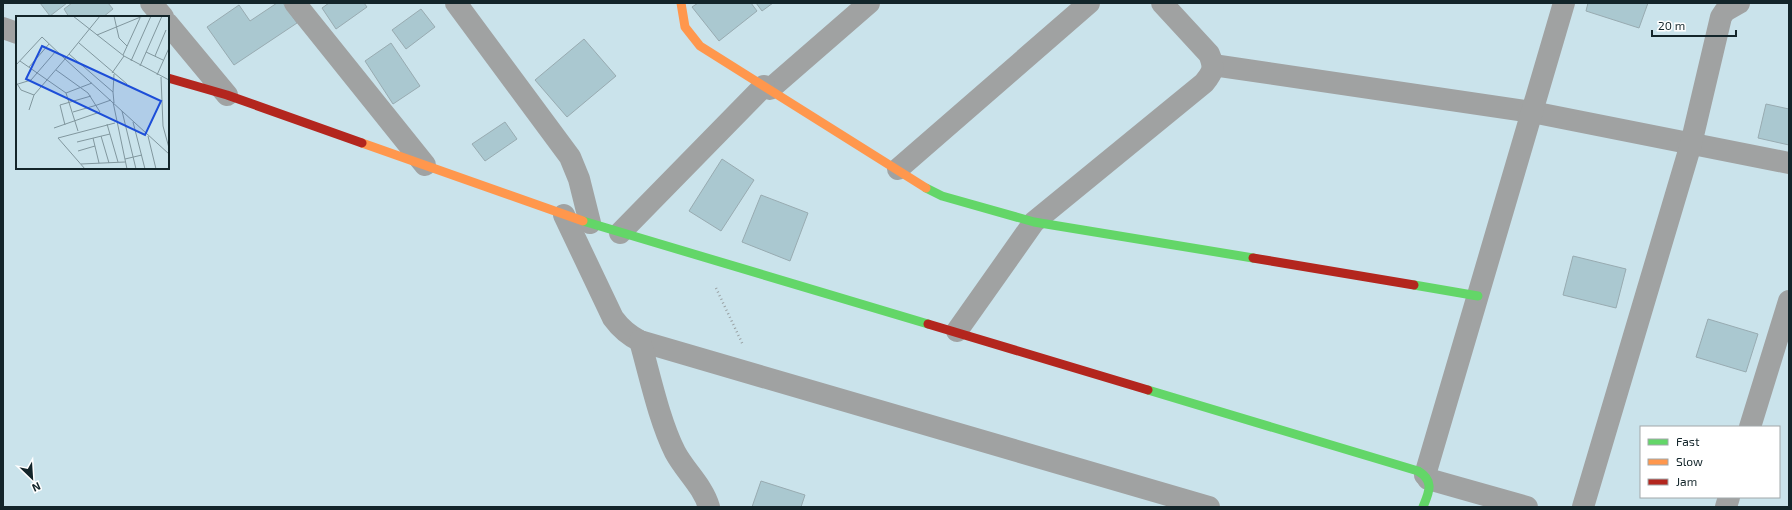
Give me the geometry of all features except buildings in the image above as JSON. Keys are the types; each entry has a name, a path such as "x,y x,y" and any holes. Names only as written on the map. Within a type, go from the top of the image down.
{"street":[{"path":"151,3 161,16"},
{"path":"295,3 425,164"},
{"path":"456,3 570,157 579,179 590,223"},
{"path":"681,3 681,20 688,34 700,46 898,169 929,190 942,196 1034,222 1478,296"},
{"path":"620,233 767,88 869,3"},
{"path":"898,169 1089,3"},
{"path":"957,331 1034,222 1204,83 1211,75 1213,65 1209,54 1162,3"},
{"path":"1423,507 1428,492 1427,477 1478,296 1564,3"},
{"path":"1583,507 1691,144 1721,17 1725,11 1739,3"},
{"path":"169,25 227,95"},
{"path":"3,28 16,32"},
{"path":"1213,65 1532,112 1789,163"},
{"path":"169,78 227,95 425,164 564,215 620,233 700,255 957,331 1418,471 1427,477 1527,507"},
{"path":"564,215 614,318 628,335 640,341 1209,507"},
{"path":"1750,426 1789,301"},
{"path":"640,341 668,435 676,453 699,486 710,507"}],"path":[{"path":"700,255 758,375"}],"traffic: fast":[{"path":"926,188 942,196 1034,222 1253,258"},
{"path":"583,221 928,324"},
{"path":"1414,285 1478,296"},
{"path":"1148,390 1418,471 1427,479 1429,483 1429,492 1423,507"}],"traffic: slow":[{"path":"681,3 685,27 700,46 926,188"},
{"path":"362,143 583,221"}],"traffic: jam":[{"path":"169,78 227,95 362,143"},
{"path":"1253,258 1414,285"},
{"path":"928,324 1148,390"}]}
